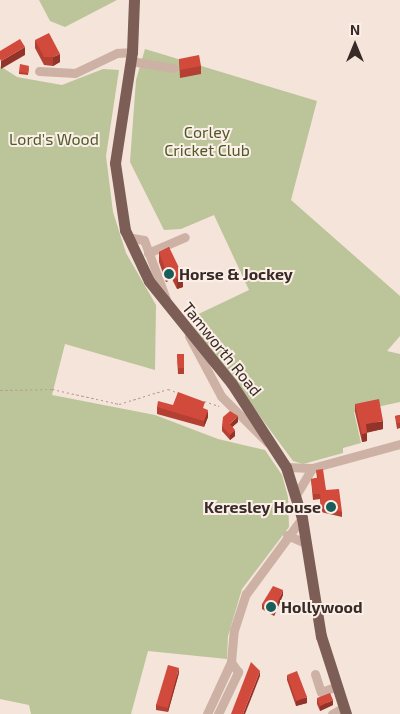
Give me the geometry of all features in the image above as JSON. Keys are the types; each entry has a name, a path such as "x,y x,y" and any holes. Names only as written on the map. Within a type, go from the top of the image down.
{"main road":[{"name":"Tamworth Road","path":"134,0 131,56 115,163 127,237 145,275 182,325 232,384 278,451 286,467 302,518 321,636 344,711"}],"street":[{"path":"38,71 75,73 117,52 173,68"},
{"path":"127,237 144,240 171,310"},
{"path":"148,253 185,237"},
{"path":"182,325 230,406 278,451"},
{"path":"286,467 312,468 400,444"},
{"path":"296,495 312,468"},
{"path":"207,714 231,662 234,630 246,594 287,535 302,518"},
{"path":"287,535 307,544"},
{"path":"218,714 238,672 231,662"},
{"path":"315,674 322,696 336,687"},
{"path":"332,714 344,711"}],"path":[{"path":"0,390 52,390 119,404 168,389 185,395"},
{"path":"202,401 230,406"}],"green space":[{"path":"39,0 117,0 65,27 50,21"},
{"name":"Corley Cricket Club","path":"145,49 317,101 291,200 400,296 400,336 387,351 400,354 400,402 354,412 361,443 343,448 343,453 303,464 293,461 188,319 249,290 214,215 181,229 164,230 130,162 136,80"},
{"name":"Lord's Wood","path":"0,66 17,77 62,85 103,69 119,70 106,156 113,212 126,253 156,305 155,370 65,344 52,395 155,415 218,439 265,450 282,475 288,497 289,527 242,589 228,636 227,659 148,651 131,714 31,714 29,705 0,699"}],"building":[{"path":"49,33 60,54 53,57 44,57 35,40"},
{"path":"20,39 25,47 1,61 0,51"},
{"path":"199,55 201,66 180,70 179,59"},
{"path":"20,64 29,66 28,73 19,72"},
{"path":"169,247 183,276 177,279 172,268 166,271 159,252"},
{"path":"177,354 184,354 184,368 178,368"},
{"path":"178,392 205,402 203,408 208,410 204,421 157,407 158,401 173,405"},
{"path":"379,399 383,421 366,424 367,433 362,434 355,404"},
{"path":"230,411 238,416 230,424 235,430 230,435 222,426 223,417"},
{"path":"400,415 400,423 397,423 395,416"},
{"path":"323,469 326,490 339,489 342,512 321,506 320,494 313,494 311,479 318,478 316,470"},
{"path":"273,586 283,590 274,611 262,604"},
{"path":"251,662 260,671 243,714 231,714"},
{"path":"168,665 179,668 168,708 156,705"},
{"path":"297,671 307,697 296,701 287,675"},
{"path":"330,693 333,700 320,706 317,698"}],"place":[{"name":"Horse & Jockey","path":"169,274"},
{"name":"Keresley House","path":"331,507"},
{"name":"Hollywood","path":"271,607"}]}
